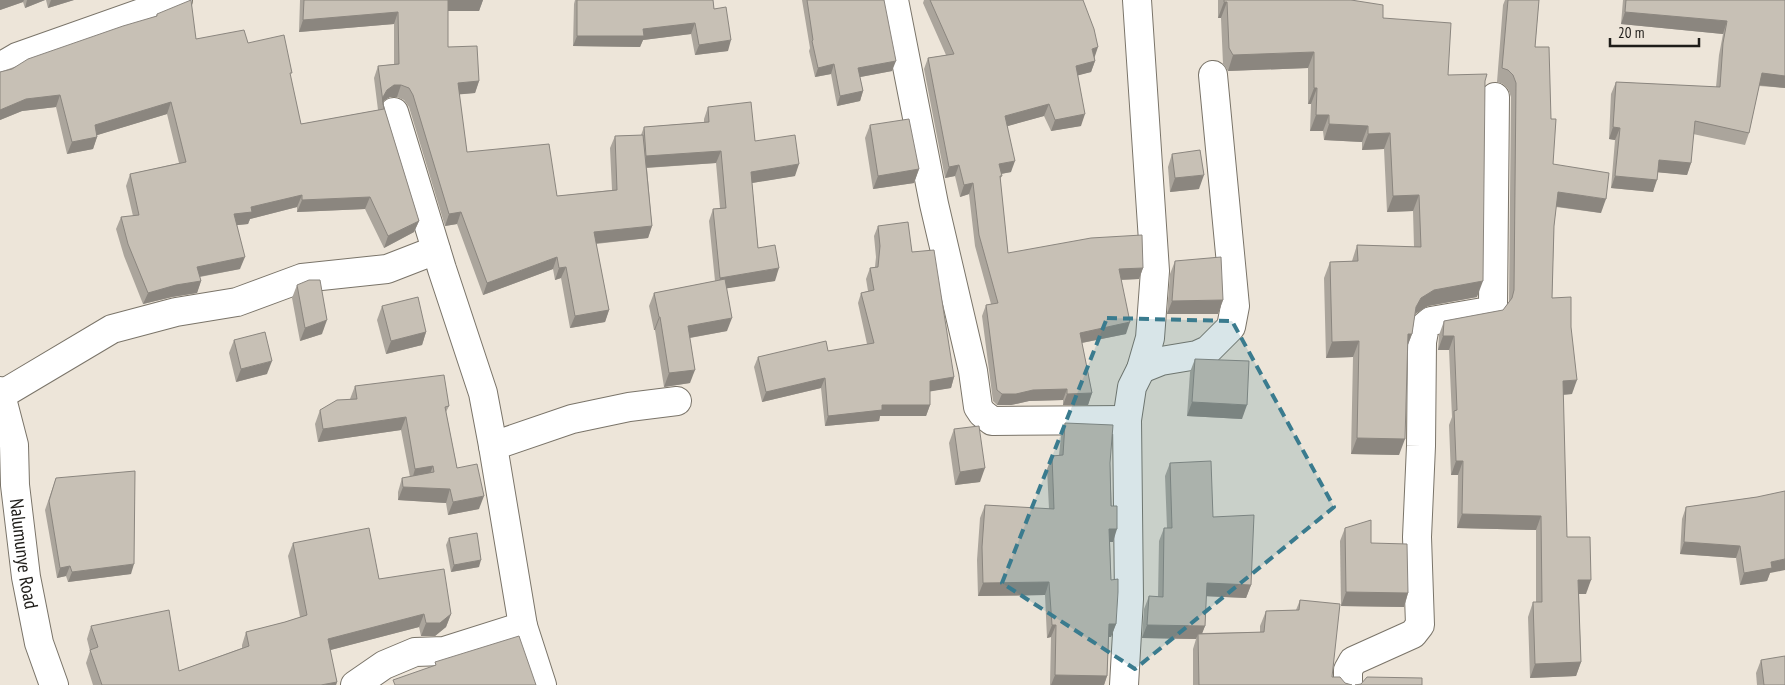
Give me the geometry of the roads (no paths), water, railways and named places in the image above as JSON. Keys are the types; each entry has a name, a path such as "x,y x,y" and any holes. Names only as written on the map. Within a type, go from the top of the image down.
{"street":[{"path":"0,67 17,57 119,10 178,0"},
{"path":"894,0 934,204 973,371 978,406 982,413 992,420 1127,420"},
{"path":"1124,685 1129,599 1127,420 1132,387 1141,369 1150,338 1155,271 1137,0"},
{"path":"1141,369 1161,361 1208,350 1231,327 1235,306 1213,75"},
{"path":"1348,685 1348,670 1353,661 1413,634 1420,625 1417,537 1422,342 1425,326 1431,321 1488,311 1493,304 1495,98"},
{"path":"394,112 436,250 483,393 494,446 523,626 542,685"},
{"path":"0,393 112,329 176,312 237,302 302,278 387,269 436,250"},
{"name":"Nalumunye Road","path":"0,393 14,445 8,486 39,643 54,685"},
{"path":"494,446 572,419 629,407 677,401"},
{"path":"355,685 384,665 416,652 444,651 523,626"}]}
